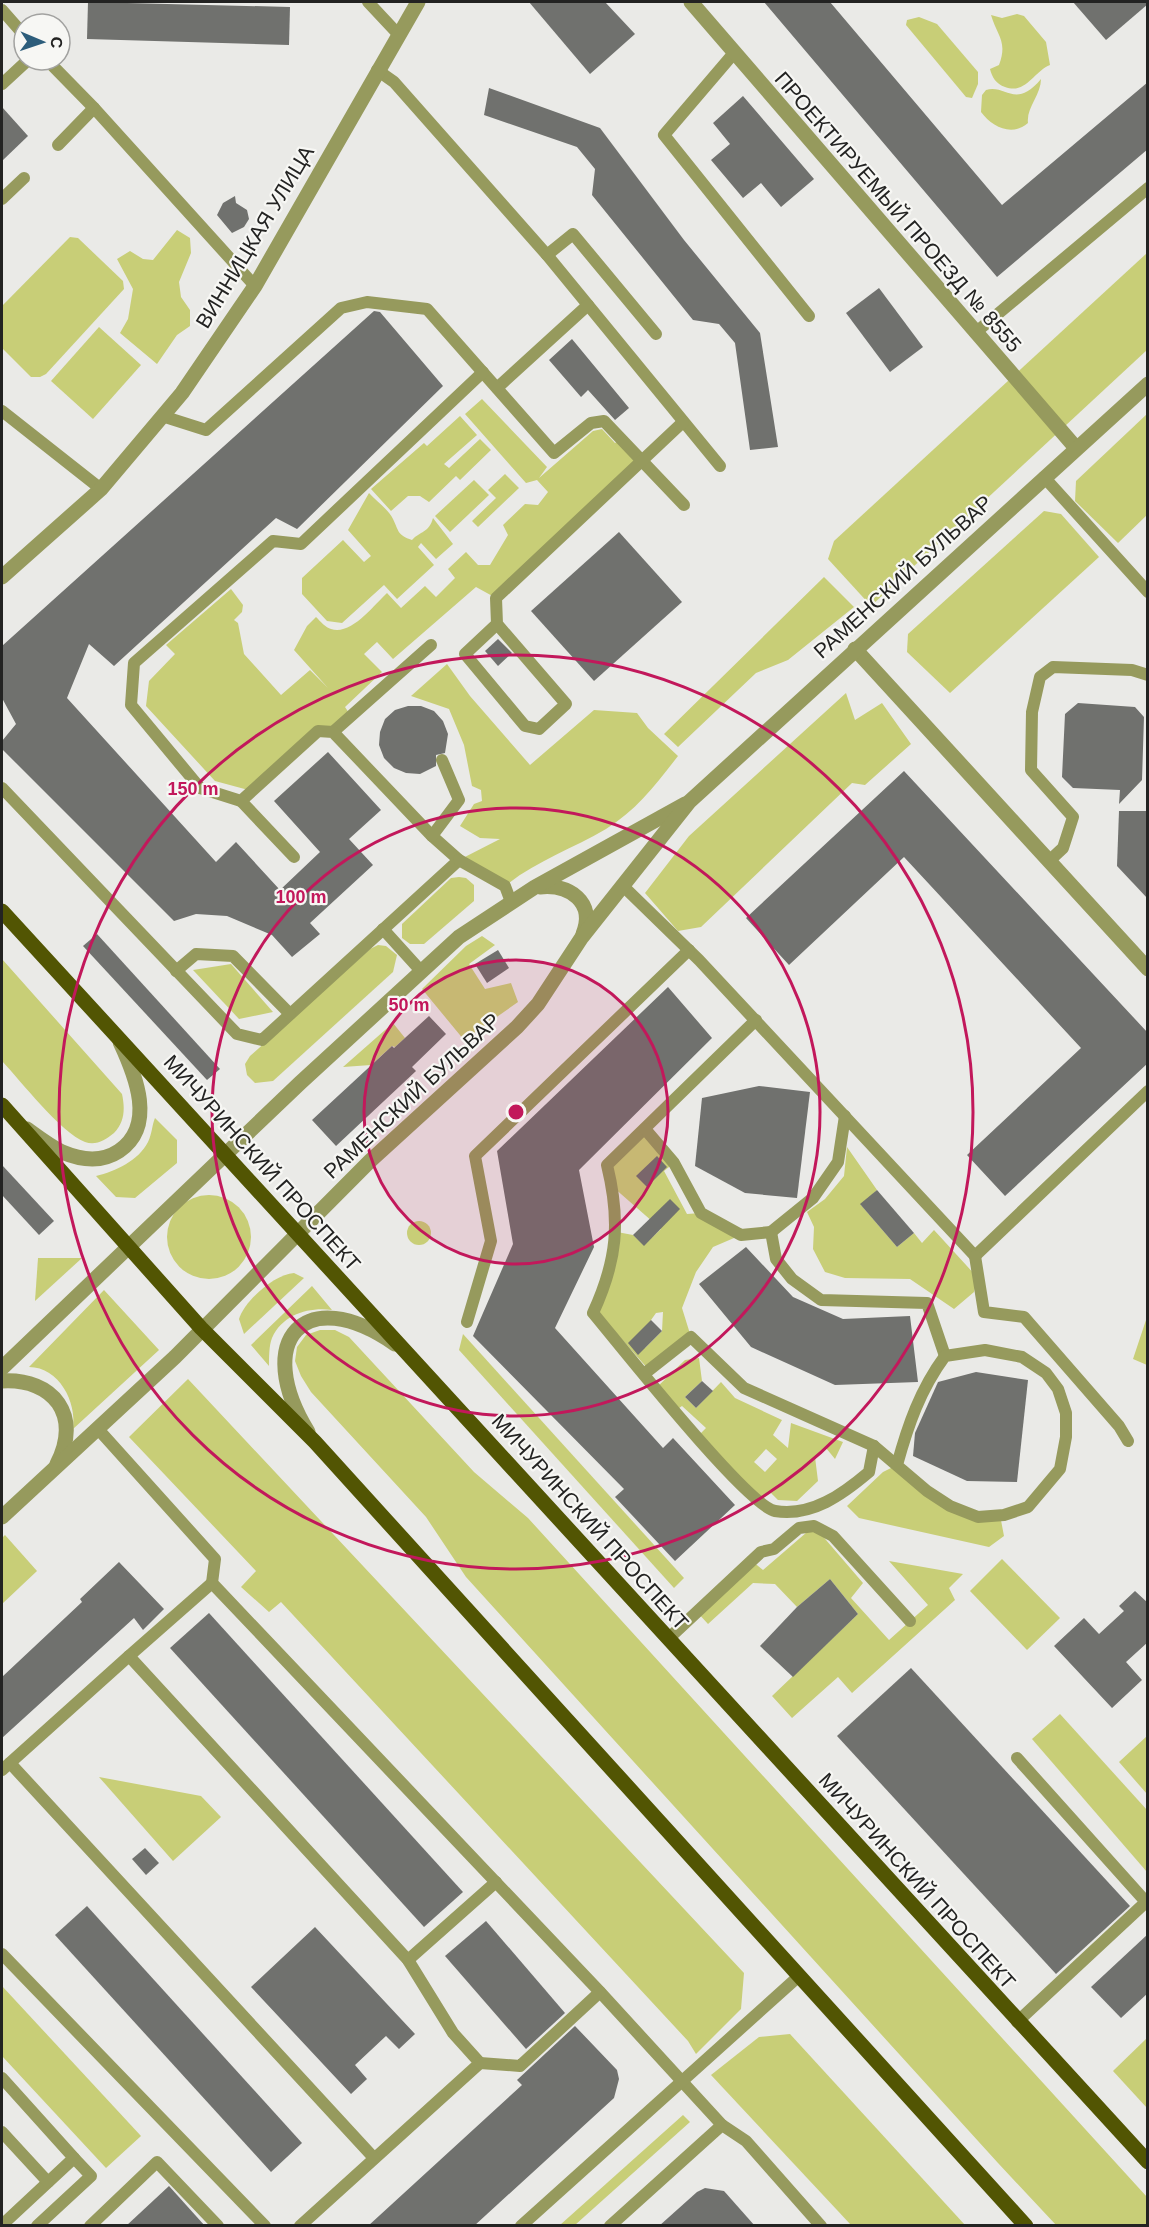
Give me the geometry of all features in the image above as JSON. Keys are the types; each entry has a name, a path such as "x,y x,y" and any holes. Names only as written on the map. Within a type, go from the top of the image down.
{"main road":[{"name":"МИЧУРИНСКИЙ ПРОСПЕКТ","path":"2,911 116,1033 1017,2022 1148,2162"},
{"path":"2,1105 201,1328 315,1442 1026,2226"}],"street":[{"name":"ВИННИЦКАЯ УЛИЦА","path":"2,577 100,489 182,393 255,286 418,2"},
{"name":"ПРОЕКТИРУЕМЫЙ ПРОЕЗД № 8555","path":"691,2 1076,448"},
{"name":"РАМЕНСКИЙ БУЛЬВАР","path":"2,1517 175,1357 201,1328 300,1235 370,1161 517,1027 538,1004 582,937 688,802 1148,384"},
{"path":"855,649 1148,969"},
{"name":"РАМЕНСКИЙ БУЛЬВАР","path":"2,1368 225,1154 459,937 535,887 688,802"},
{"path":"535,887 569,889 579,898 586,913 586,926 582,937"},
{"path":"19,1124 61,1152 81,1158 97,1160 111,1157 126,1147 137,1132 140,1098 132,1066 116,1033"},
{"path":"315,1442 300,1419 286,1381 283,1361 286,1343 298,1328 311,1320 328,1318 345,1320 381,1334 402,1349"},
{"path":"2,1381 32,1383 48,1391 58,1402 64,1413 67,1430 63,1453 56,1467"}],"lane":[{"path":"369,2 398,34"},
{"path":"2,10 12,21"},
{"path":"734,53 664,135 809,316"},
{"path":"377,70 394,82 547,255 720,466"},
{"path":"2,84 15,72"},
{"path":"59,72 255,286"},
{"path":"58,145 94,108"},
{"path":"2,199 24,178"},
{"path":"975,333 1148,188"},
{"path":"547,255 573,234 656,334"},
{"path":"162,416 206,430 341,308 368,302 427,309 554,453 591,423 604,421 684,505"},
{"path":"497,388 588,305"},
{"path":"294,857 241,801 200,788 131,705 134,663 273,541 301,544 483,372"},
{"path":"2,411 100,489"},
{"path":"497,624 465,654 525,726 539,729 566,704 497,624 496,598 683,422"},
{"path":"1044,477 1148,592"},
{"path":"333,732 431,645"},
{"path":"1049,861 1063,848 1073,817 1031,770 1032,712 1040,677 1053,667 1132,670 1148,675"},
{"path":"241,801 318,731 333,732 432,836 459,860 505,886 511,902"},
{"path":"432,836 459,800 442,760"},
{"path":"2,788 237,1034 262,1040 459,860"},
{"path":"622,885 756,1020 975,1256 984,1312 1024,1317 1119,1426 1128,1441"},
{"path":"383,929 421,971"},
{"path":"467,1322 491,1241 475,1156 689,950"},
{"path":"176,970 196,954 233,956 290,1014"},
{"path":"756,1020 607,1165 613,1187 617,1232 612,1269 593,1313 697,1437 753,1497 774,1511 801,1510 833,1500 869,1472 874,1446"},
{"path":"975,1256 1148,1091"},
{"path":"645,1130 674,1163 701,1213 741,1235 771,1232 813,1198 838,1162 845,1116"},
{"path":"771,1232 776,1258 786,1272 821,1300 927,1303 945,1356"},
{"path":"644,1374 691,1337 744,1388 874,1446 927,1491 950,1506 978,1517 1004,1515 1029,1507 1060,1469 1066,1437 1066,1413 1058,1389 1046,1373 1022,1357 986,1350 945,1356 927,1381 919,1398 897,1465"},
{"path":"1058,1389 1071,1371"},
{"path":"98,1429 215,1559 212,1583 6,1766 374,2158"},
{"path":"668,1639 761,1552 774,1549 799,1528 814,1526 833,1536 910,1621"},
{"path":"212,1583 682,2079 722,2125 746,2141 821,2226"},
{"path":"129,1656 408,1960 453,2033 480,2062 520,2066 600,1992"},
{"path":"1017,1758 1146,1902 1017,2022"},
{"path":"408,1960 496,1882"},
{"path":"2,1954 265,2226"},
{"path":"521,2226 682,2079 800,1976"},
{"path":"300,2226 480,2062"},
{"path":"2,2078 91,2176 37,2226"},
{"path":"610,2226 722,2125"},
{"path":"2,2132 48,2182"},
{"path":"2,2225 74,2158"},
{"path":"90,2226 157,2162 218,2226"}],"green space":[{"path":"1017,14 1024,16 1046,42 1050,65 1024,85 1012,89 999,84 990,69 999,65 1002,50 1001,39 991,15 1002,18"},
{"path":"919,17 937,24 978,72 978,84 972,98 966,97 906,25 907,20"},
{"path":"1041,79 1039,91 1029,112 1028,123 1022,127 1009,130 996,126 981,112 982,95 986,90 993,89 1017,95 1032,88"},
{"path":"177,230 190,238 191,253 179,282 181,297 190,310 190,326 177,335 157,364 120,333 128,319 133,289 117,259 130,251 143,259 153,260"},
{"path":"70,237 78,238 123,281 124,289 46,374 31,377 2,348 2,306"},
{"path":"1147,253 1147,350 871,606 828,559 834,541"},
{"path":"99,327 141,365 93,419 51,381"},
{"path":"482,399 547,467 539,478 593,431 602,429 615,443 621,439 642,460 496,598 476,587 393,659 377,642 364,654 382,672 345,707 351,716 333,732 317,731 252,791 215,781 146,706 149,681 175,654 166,645 231,589 243,605 242,612 234,620 238,623 244,654 281,695 310,670 328,688 294,650 307,626 316,617 327,627 339,630 362,618 387,593 401,608 425,586 436,597 455,578 448,569 466,552 478,565 490,565 508,535 503,525 525,504 538,505 548,492 537,480 526,483 465,414"},
{"path":"1147,414 1147,515 1118,543 1075,501 1076,481"},
{"path":"460,416 477,435 444,464 449,468 480,439 491,450 460,480 456,476 429,502 420,496 408,496 391,511 371,489 424,443 427,446"},
{"path":"505,474 519,488 478,527 472,521 496,498 488,490"},
{"path":"474,480 489,495 450,532 435,516"},
{"path":"369,493 389,512 399,532 404,536 412,540 427,529 433,518 453,544 436,559 421,543 418,547 434,565 397,599 384,585 342,623 327,621 302,594 302,578 343,540 364,562 371,556 348,530"},
{"path":"1044,511 1061,514 1099,557 950,693 907,652 908,634"},
{"path":"824,577 854,607 788,660 756,673 678,747 664,734"},
{"path":"447,664 470,696 530,765 594,710 637,713 648,728 678,756 646,796 617,822 529,869 505,886 459,860 500,839 480,838 460,826 474,804 482,801 481,790 472,786 464,745 449,709 411,696"},
{"path":"846,693 855,720 882,703 911,744 865,785 852,783 701,927 678,931 645,893 689,836"},
{"path":"451,878 466,878 474,885 474,901 424,944 410,944 402,938 402,924"},
{"path":"482,936 495,945 469,964 485,989 511,983 518,1002 464,1040 422,989 466,946"},
{"path":"378,945 386,946 397,955 393,972 273,1081 255,1083 247,1075 245,1064 250,1056 370,949"},
{"path":"2,959 122,1094 124,1110 122,1120 118,1129 104,1140 89,1143 75,1137 41,1105 2,1061"},
{"path":"231,964 273,1012 239,1019 193,970"},
{"path":"393,1023 405,1038 395,1047 392,1046 371,1065 343,1067"},
{"path":"155,1118 177,1140 177,1163 135,1198 116,1197 96,1176 119,1168 138,1155 148,1142"},
{"path":"645,1129 674,1163 664,1171 687,1214 701,1213 741,1235 713,1247 696,1272 682,1308 691,1337 649,1370 595,1309 617,1232 633,1235 644,1245 661,1229 613,1187 607,1165","holes":["663,1312 662,1331 645,1348 651,1320 656,1313"]},
{"path":"847,1147 877,1190 861,1205 897,1247 914,1233 922,1243 934,1230 977,1277 974,1292 954,1309 910,1279 845,1278 825,1272 813,1249 814,1227 807,1212 825,1199 844,1176"},
{"path":"209,1195 232,1202 244,1214 251,1237 244,1260 232,1272 209,1279 186,1272 174,1260 167,1237 174,1214 186,1202"},
{"path":"419,1221 427,1225 431,1233 427,1241 419,1245 411,1241 407,1233 411,1225"},
{"path":"38,1258 82,1258 35,1301"},
{"path":"294,1273 304,1278 244,1334 239,1319 247,1304 270,1283"},
{"path":"312,1286 332,1310 306,1311 283,1323 271,1341 269,1366 251,1345"},
{"path":"104,1290 159,1350 73,1429 72,1408 64,1388 49,1373 29,1367"},
{"path":"1147,1317 1147,1365 1133,1359"},
{"path":"320,1330 335,1330 349,1337 474,1472 528,1518 1147,2197 1147,2225 1056,2225 998,2163 466,1577 426,1517 311,1392 295,1361 297,1347 306,1335"},
{"path":"463,1334 684,1578 674,1588 459,1350"},
{"path":"699,1358 702,1381 685,1397 696,1408 721,1382 735,1398 782,1420 773,1435 788,1448 791,1423 843,1442 835,1459 826,1448 815,1457 818,1481 797,1501 778,1500 771,1493 759,1501 697,1437 706,1428 682,1406 675,1411 656,1388 685,1360","holes":["766,1449 777,1459 765,1472 754,1462"]},
{"path":"188,1379 744,1973 741,2009 696,2054 688,2041 281,1602 269,1612 241,1587 256,1571 129,1437"},
{"path":"897,1465 950,1506 1000,1515 1004,1536 989,1547 859,1518 847,1506 883,1472"},
{"path":"814,1526 863,1583 851,1598 889,1640 928,1605 889,1561 963,1574 949,1588 955,1600 852,1693 838,1677 792,1718 772,1696 858,1614 830,1579 797,1607 775,1584 753,1583 708,1624 697,1612 752,1561 763,1570"},
{"path":"5,1535 37,1571 2,1604 2,1538"},
{"path":"1002,1559 1060,1618 1027,1650 970,1591"},
{"path":"1060,1714 1147,1810 1147,1872 1032,1739"},
{"path":"1147,1736 1147,1794 1119,1762"},
{"path":"99,1777 201,1796 221,1817 173,1861"},
{"path":"2,1986 141,2136 106,2168 2,2056"},
{"path":"790,2034 965,2225 851,2225 711,2075 759,2037"},
{"path":"1147,2038 1147,2108 1113,2071"},
{"path":"683,2115 690,2122 575,2225 560,2225"}],"building":[{"path":"88,2 290,7 289,45 87,39"},
{"path":"529,2 605,2 635,34 590,74"},
{"path":"764,2 830,2 1002,205 1148,82 1148,149 997,277"},
{"path":"1073,2 1148,2 1148,4 1106,40"},
{"path":"489,88 600,128 684,240 760,333 778,447 750,450 735,343 719,324 693,320 592,195 595,169 577,147 484,115"},
{"path":"743,96 814,179 781,207 761,183 743,198 711,160 730,144 713,123"},
{"path":"2,107 28,136 2,161"},
{"path":"235,196 236,203 247,210 249,219 244,227 232,233 217,215 223,203"},
{"path":"879,288 923,347 890,372 846,313"},
{"path":"374,311 380,312 443,386 297,529 276,518 114,666 89,644 67,698 216,862 236,842 280,890 320,852 274,801 328,752 381,810 349,839 373,865 310,923 320,934 292,957 272,935 227,916 196,914 174,921 2,749 2,741 16,724 2,698 2,646"},
{"path":"572,339 629,408 615,420 588,390 581,397 549,360"},
{"path":"619,532 682,602 594,681 531,611"},
{"path":"498,639 512,653 498,666 485,651"},
{"path":"1078,703 1135,707 1144,717 1142,780 1119,804 1120,790 1073,788 1062,777 1065,714"},
{"path":"408,706 421,706 434,711 443,721 448,734 445,753 436,755 436,766 420,774 406,773 394,768 384,758 379,745 380,732 385,719 395,710"},
{"path":"904,771 1148,1033 1148,1063 1005,1196 967,1155 1081,1048 904,857 789,965 746,918"},
{"path":"1119,811 1148,811 1148,899 1117,866"},
{"path":"97,934 220,1069 207,1080 83,946"},
{"path":"498,950 509,968 487,983 475,964"},
{"path":"668,987 712,1038 579,1170 594,1247 555,1328 663,1448 673,1438 735,1505 675,1561 615,1497 624,1489 473,1336 513,1244 497,1151"},
{"path":"429,1016 446,1034 412,1067 416,1071 336,1146 312,1120 392,1046 394,1048"},
{"path":"759,1086 810,1092 797,1198 745,1193 695,1166 702,1098"},
{"path":"657,1156 667,1167 647,1187 636,1176"},
{"path":"2,1165 54,1221 39,1235 2,1195"},
{"path":"877,1190 914,1233 897,1247 860,1204"},
{"path":"670,1199 680,1209 644,1246 633,1235"},
{"path":"746,1247 793,1297 843,1319 910,1316 918,1382 835,1385 751,1347 699,1284"},
{"path":"651,1320 662,1331 638,1355 628,1343"},
{"path":"976,1372 1028,1380 1017,1482 967,1481 913,1456 915,1433 938,1382"},
{"path":"702,1381 713,1391 696,1408 685,1397"},
{"path":"119,1562 164,1609 143,1630 134,1618 2,1738 2,1677 82,1602 80,1599"},
{"path":"830,1579 858,1614 793,1677 760,1646 797,1607"},
{"path":"1135,1591 1148,1603 1148,1642 1126,1662 1142,1680 1112,1708 1054,1646 1084,1618 1099,1634 1124,1611 1119,1606"},
{"path":"209,1613 463,1892 424,1927 170,1648"},
{"path":"911,1668 1130,1906 1056,1974 837,1736"},
{"path":"145,1848 159,1863 146,1875 132,1859"},
{"path":"87,1906 302,2143 271,2172 55,1935"},
{"path":"486,1921 565,2013 526,2049 445,1956"},
{"path":"315,1927 415,2034 399,2049 386,2036 355,2065 367,2079 351,2094 251,1987"},
{"path":"1148,1934 1148,1993 1121,2018 1091,1987"},
{"path":"575,2026 617,2070 619,2079 614,2098 474,2226 368,2226 522,2085 517,2080"},
{"path":"169,2186 205,2226 126,2226"},
{"path":"705,2188 724,2191 755,2226 659,2226 697,2192"}]}
